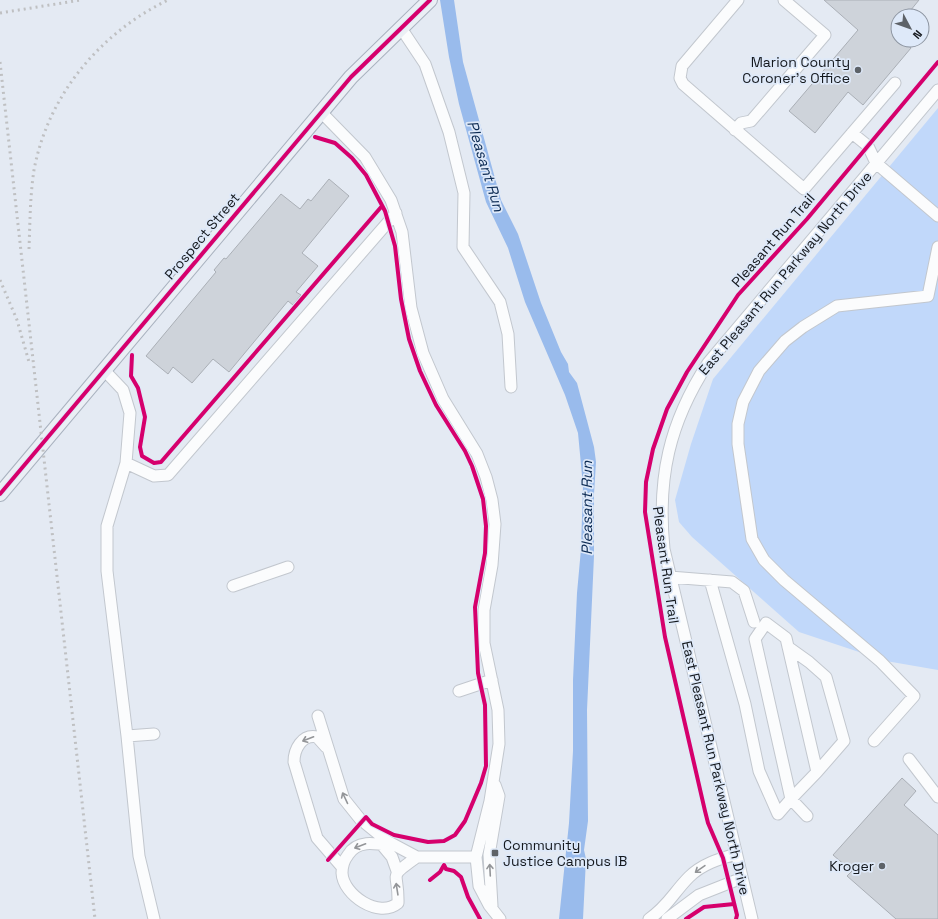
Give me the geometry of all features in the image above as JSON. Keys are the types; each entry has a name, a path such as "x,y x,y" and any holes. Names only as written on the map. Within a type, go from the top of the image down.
{"main road":[{"name":"Prospect Street","path":"0,494 351,77 430,0"}],"street":[{"path":"738,0 682,66 680,78 682,84 804,189 895,83"},
{"path":"735,130 741,123 751,121 825,36 784,0"},
{"path":"401,28 425,64 449,132 464,193 463,247 500,302 508,334 511,387"},
{"name":"East Pleasant Run Parkway North Drive","path":"752,919 664,549 661,520 662,482 670,445 680,413 690,392 713,356 938,90"},
{"path":"321,112 365,157 391,200 402,232 412,308 421,348 428,369 443,399 477,454 486,477 492,500 495,524 492,565 484,610 484,643 498,710 499,744 490,801 476,857 479,886 492,909 500,919"},
{"path":"852,133 868,146 876,162 938,216"},
{"path":"126,463 154,476 168,475 396,213"},
{"path":"874,741 914,696 880,661 784,580 764,560 752,539 738,444 738,424 743,402 759,371 785,341 837,306 928,296 938,247"},
{"path":"104,370 123,390 130,413 126,463 107,526 107,571 127,736 139,856 154,919"},
{"path":"233,586 288,567"},
{"path":"670,577 732,582 744,591 754,622"},
{"path":"710,580 745,704 760,772 778,814 844,741 826,677 809,662 788,647"},
{"path":"807,816 791,799 755,639 766,623 786,638 817,772"},
{"path":"459,691 492,680"},
{"path":"318,716 344,799 351,810 373,830 398,848 416,856 476,857"},
{"path":"127,736 154,734"},
{"path":"330,753 321,740 312,736 298,744 295,751 294,762 317,838 342,867"},
{"path":"909,759 938,797"},
{"path":"492,909 489,855 499,796 493,780"},
{"path":"398,848 367,843 354,847 347,856 342,867 344,881 352,893 364,906 378,914 390,912 398,903 395,876 397,871 416,856"},
{"path":"382,845 392,857 397,871"},
{"path":"649,919 670,901 690,876 704,866 736,854"},
{"path":"667,919 699,895 742,878"}],"shaded area":[{"path":"938,108 938,670 886,661 799,632 692,537 679,522 675,500 691,444 713,379"}],"water":[{"name":"Pleasant Run","path":"440,0 454,0 463,62 501,200 518,234 541,303 561,352 568,364 569,372 577,383 594,447 596,462 594,494 594,556 587,710 588,821 584,850 586,859 583,919 559,919 569,823 573,751 573,680 577,593 581,549 583,486 578,433 565,395 525,302 508,248 486,202 459,104 449,57"}],"building":[{"name":"Marion County Coroner's Office","path":"824,0 919,0 912,8 890,8 890,48 911,48 863,105 848,92 815,133 789,111 858,30"},
{"path":"329,179 349,196 302,253 318,266 296,292 301,295 293,305 288,301 229,372 213,359 192,383 173,367 168,374 146,356 216,272 214,270 224,258 226,259 281,194 300,209 308,199 311,201"},
{"path":"902,778 916,791 904,805 938,835 938,919 896,919 847,876 852,871 833,855"}],"railway":[{"path":"0,13 81,0"},
{"path":"29,249 34,170 41,143 51,116 81,69 99,49 120,30 143,14 168,0"},
{"path":"0,62 95,919"},
{"path":"0,280 17,320 29,362"}],"cycle path":[{"path":"0,494 351,77 430,0"},
{"name":"Pleasant Run Trail","path":"736,919 737,915 723,858 708,823 665,637 645,512 646,482 653,449 667,409 687,372 738,295 807,219 938,62"},
{"path":"315,137 335,143 352,158 366,175 385,211 395,246 401,299 409,339 420,371 436,405 465,451 472,466 483,499 486,526 485,553 475,607 478,673 485,705 486,766 481,783 465,821 455,835 444,841 428,842 394,835 372,824 366,817 328,860"},
{"path":"132,355 131,376 138,388 145,417 140,447 142,456 154,463 161,462 382,206"},
{"path":"430,880 440,872 444,865 446,869 454,871 461,877 468,897 480,919"},
{"path":"686,919 704,907 734,904"}],"place":[{"name":"Marion County Coroner's Office","path":"858,70"},
{"name":"Community Justice Campus IB","path":"495,853"},
{"name":"Kroger","path":"882,866"}]}
